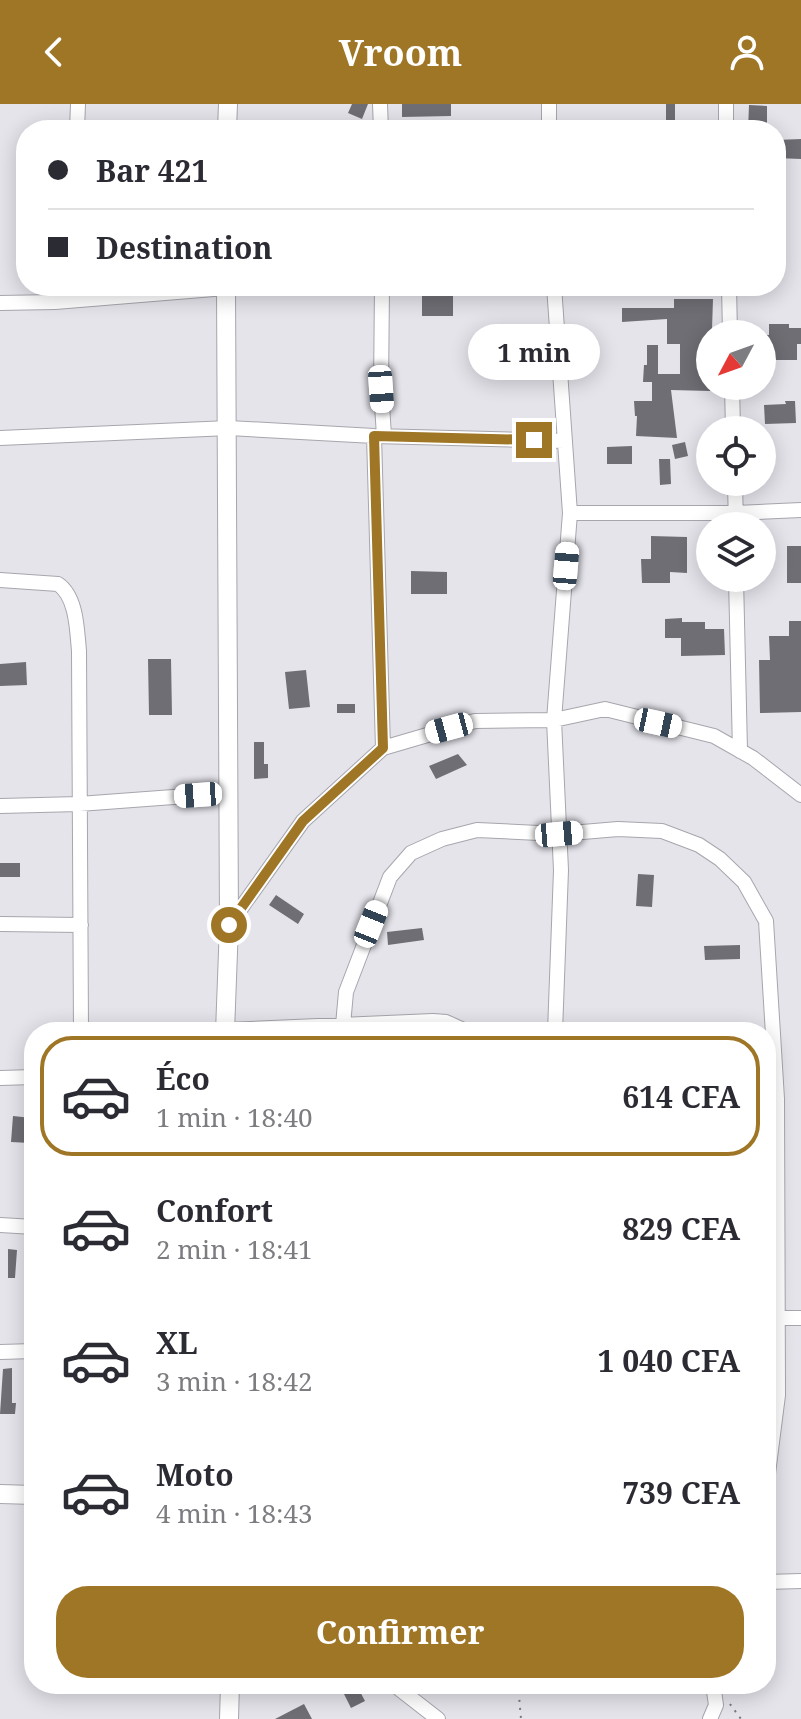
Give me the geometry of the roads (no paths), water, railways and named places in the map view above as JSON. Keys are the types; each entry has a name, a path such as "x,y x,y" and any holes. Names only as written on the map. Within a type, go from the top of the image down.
{"street":[{"path":"0,303 55,302 77,296"},
{"path":"225,1022 229,925 226,296"},
{"path":"382,296 379,436 383,748"},
{"path":"555,296 570,513 554,720 561,870 555,1022"},
{"path":"729,296 730,320"},
{"path":"0,438 229,428 564,441"},
{"path":"776,513 801,510"},
{"path":"570,513 696,518"},
{"path":"0,580 52,582 63,588 71,603 79,651 81,1022"},
{"path":"736,592 740,751"},
{"path":"229,925 303,821 383,748 475,721 554,720 605,709 714,736 773,772 801,795"},
{"path":"0,806 79,804 227,793"},
{"path":"343,1022 346,992 371,924 390,877 411,853 442,839 477,830 559,834 618,829 678,835 720,859 744,882 766,921 773,1022"},
{"path":"0,924 81,925"},
{"path":"410,1022 446,1022"},
{"path":"0,1078 24,1077"},
{"path":"776,1078 776,1136"},
{"path":"0,1225 24,1226"},
{"path":"776,1318 801,1318"},
{"path":"0,1352 24,1351"},
{"path":"776,1373 776,1411"},
{"path":"0,1494 24,1495"},
{"path":"776,1582 801,1581"},
{"path":"229,1719 230,1694"},
{"path":"406,1694 438,1719"},
{"path":"710,1719 716,1705 714,1694"}]}
